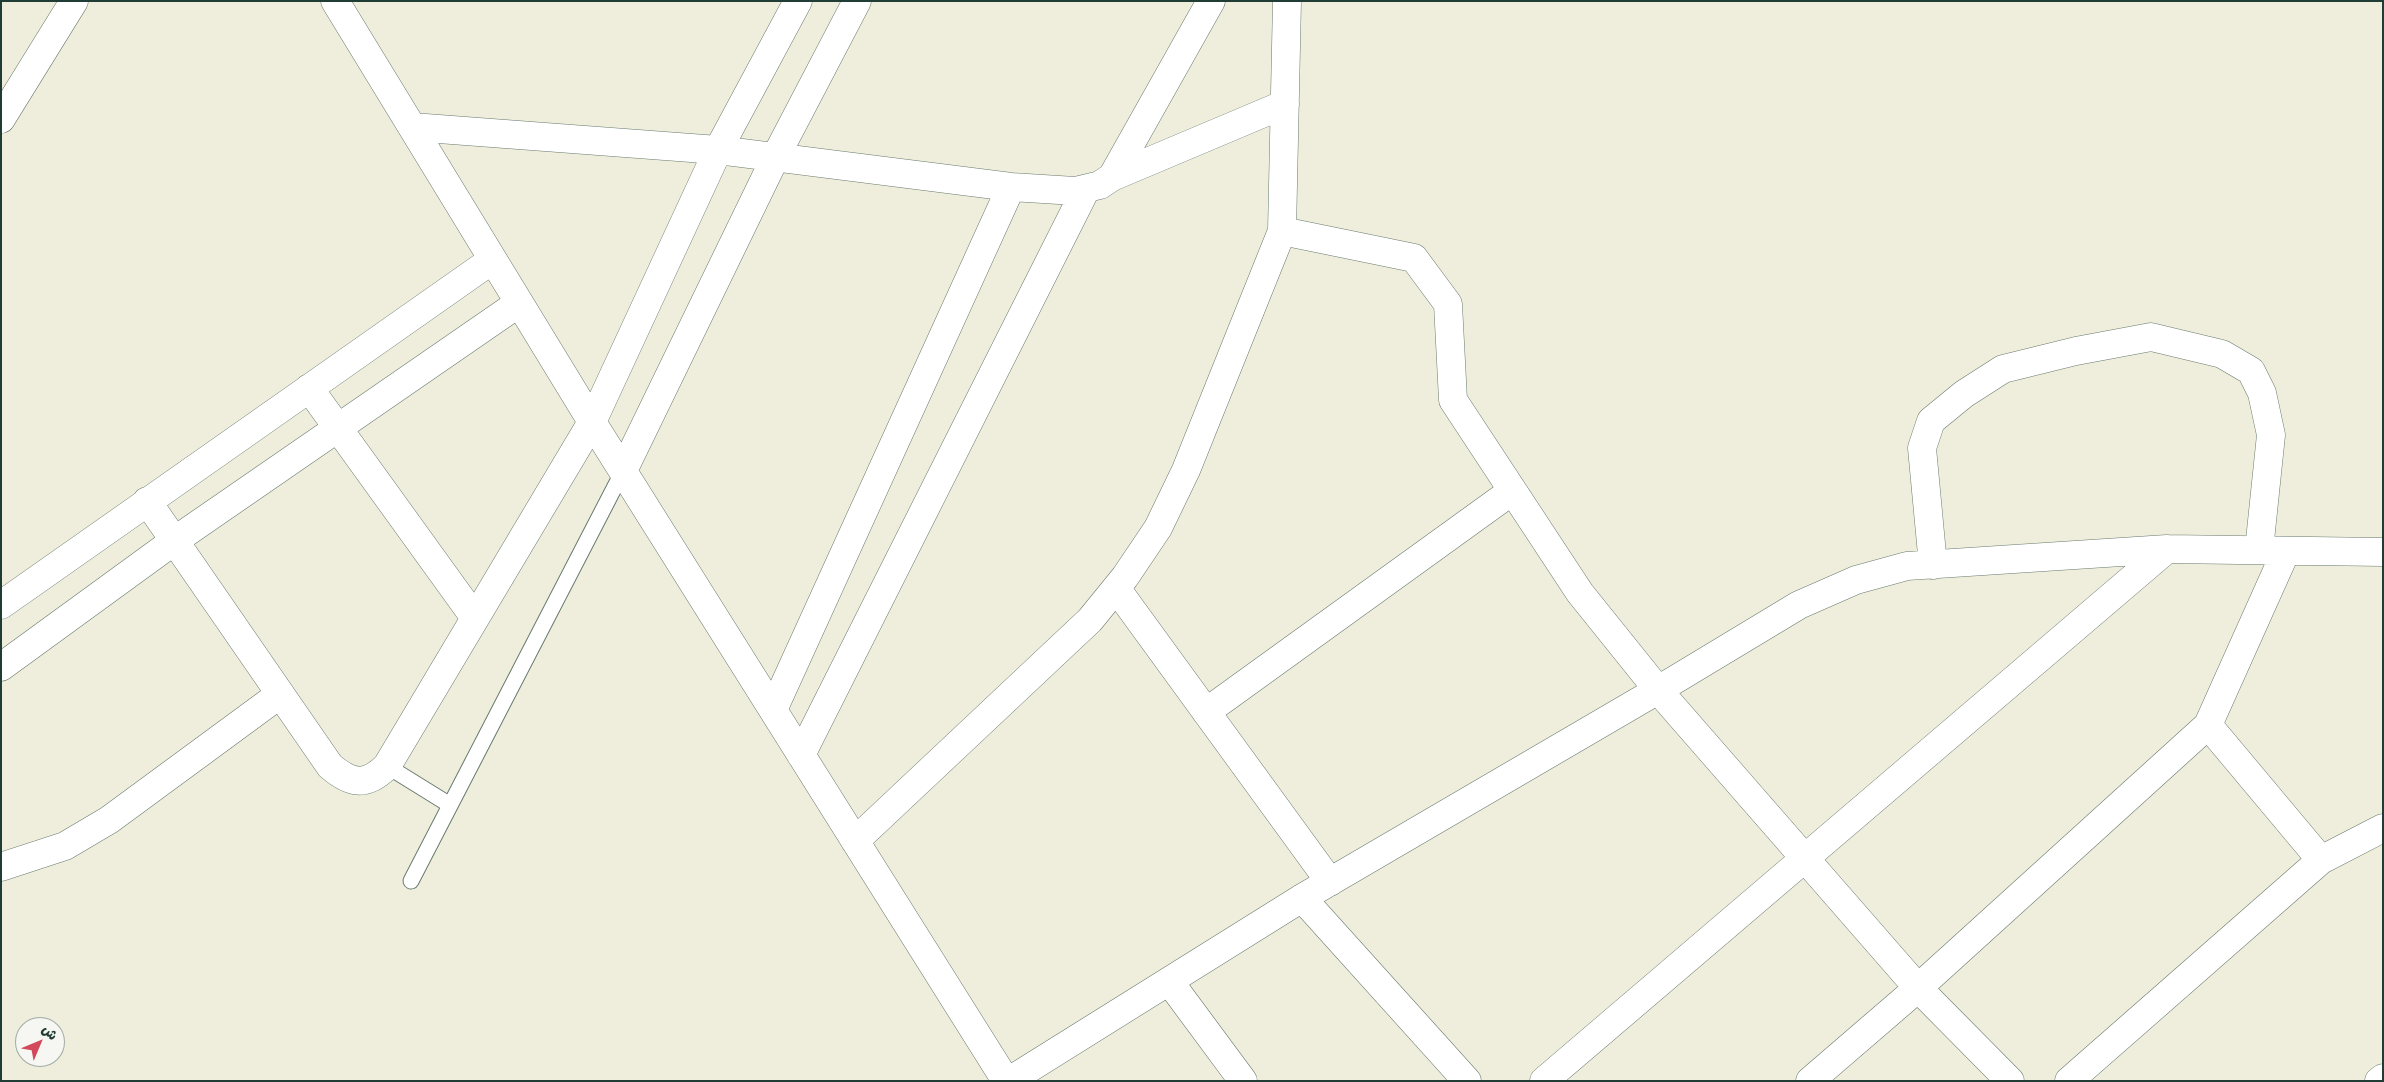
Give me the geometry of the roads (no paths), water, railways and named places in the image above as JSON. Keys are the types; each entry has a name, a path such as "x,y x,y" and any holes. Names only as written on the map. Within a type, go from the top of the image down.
{"street":[{"path":"1,119 74,1"},
{"path":"335,1 592,422 1008,1081 1302,898 1658,690 1799,605 1856,580 1907,566 2167,549 2383,552"},
{"path":"147,501 279,695 330,766 343,777 352,781 362,781 380,773 387,766 592,422 718,150 798,1"},
{"path":"623,471 776,156 856,1"},
{"path":"1112,177 1211,1"},
{"path":"855,841 1090,620 1116,588 1158,528 1186,470 1282,231 1287,1"},
{"path":"412,128 718,150 1011,187 1075,191 1100,185 1112,177 1285,104"},
{"path":"773,710 1011,187"},
{"path":"802,755 1086,189"},
{"path":"1282,231 1414,258 1448,304 1453,400 1580,593 1658,690 1918,988 2010,1081"},
{"path":"1,605 492,260"},
{"path":"1,667 174,540 519,303"},
{"path":"1933,565 1922,448 1931,421 1964,394 2004,369 2076,351 2151,337 2222,354 2251,372 2262,393 2271,435 2259,550"},
{"path":"309,388 475,618"},
{"path":"1206,712 1512,491"},
{"path":"1544,1081 2167,549"},
{"path":"1810,1081 1918,988 2208,725 2286,551"},
{"path":"1116,588 1330,882"},
{"path":"1,867 65,846 109,820 279,695"},
{"path":"2208,725 2321,860"},
{"path":"2069,1081 2321,860 2383,828"},
{"path":"1302,898 1468,1081"},
{"path":"1169,981 1243,1081"},
{"path":"2379,1081 2383,1078"}],"lane":[{"path":"411,881 623,471"},
{"path":"387,766 450,805"}]}
